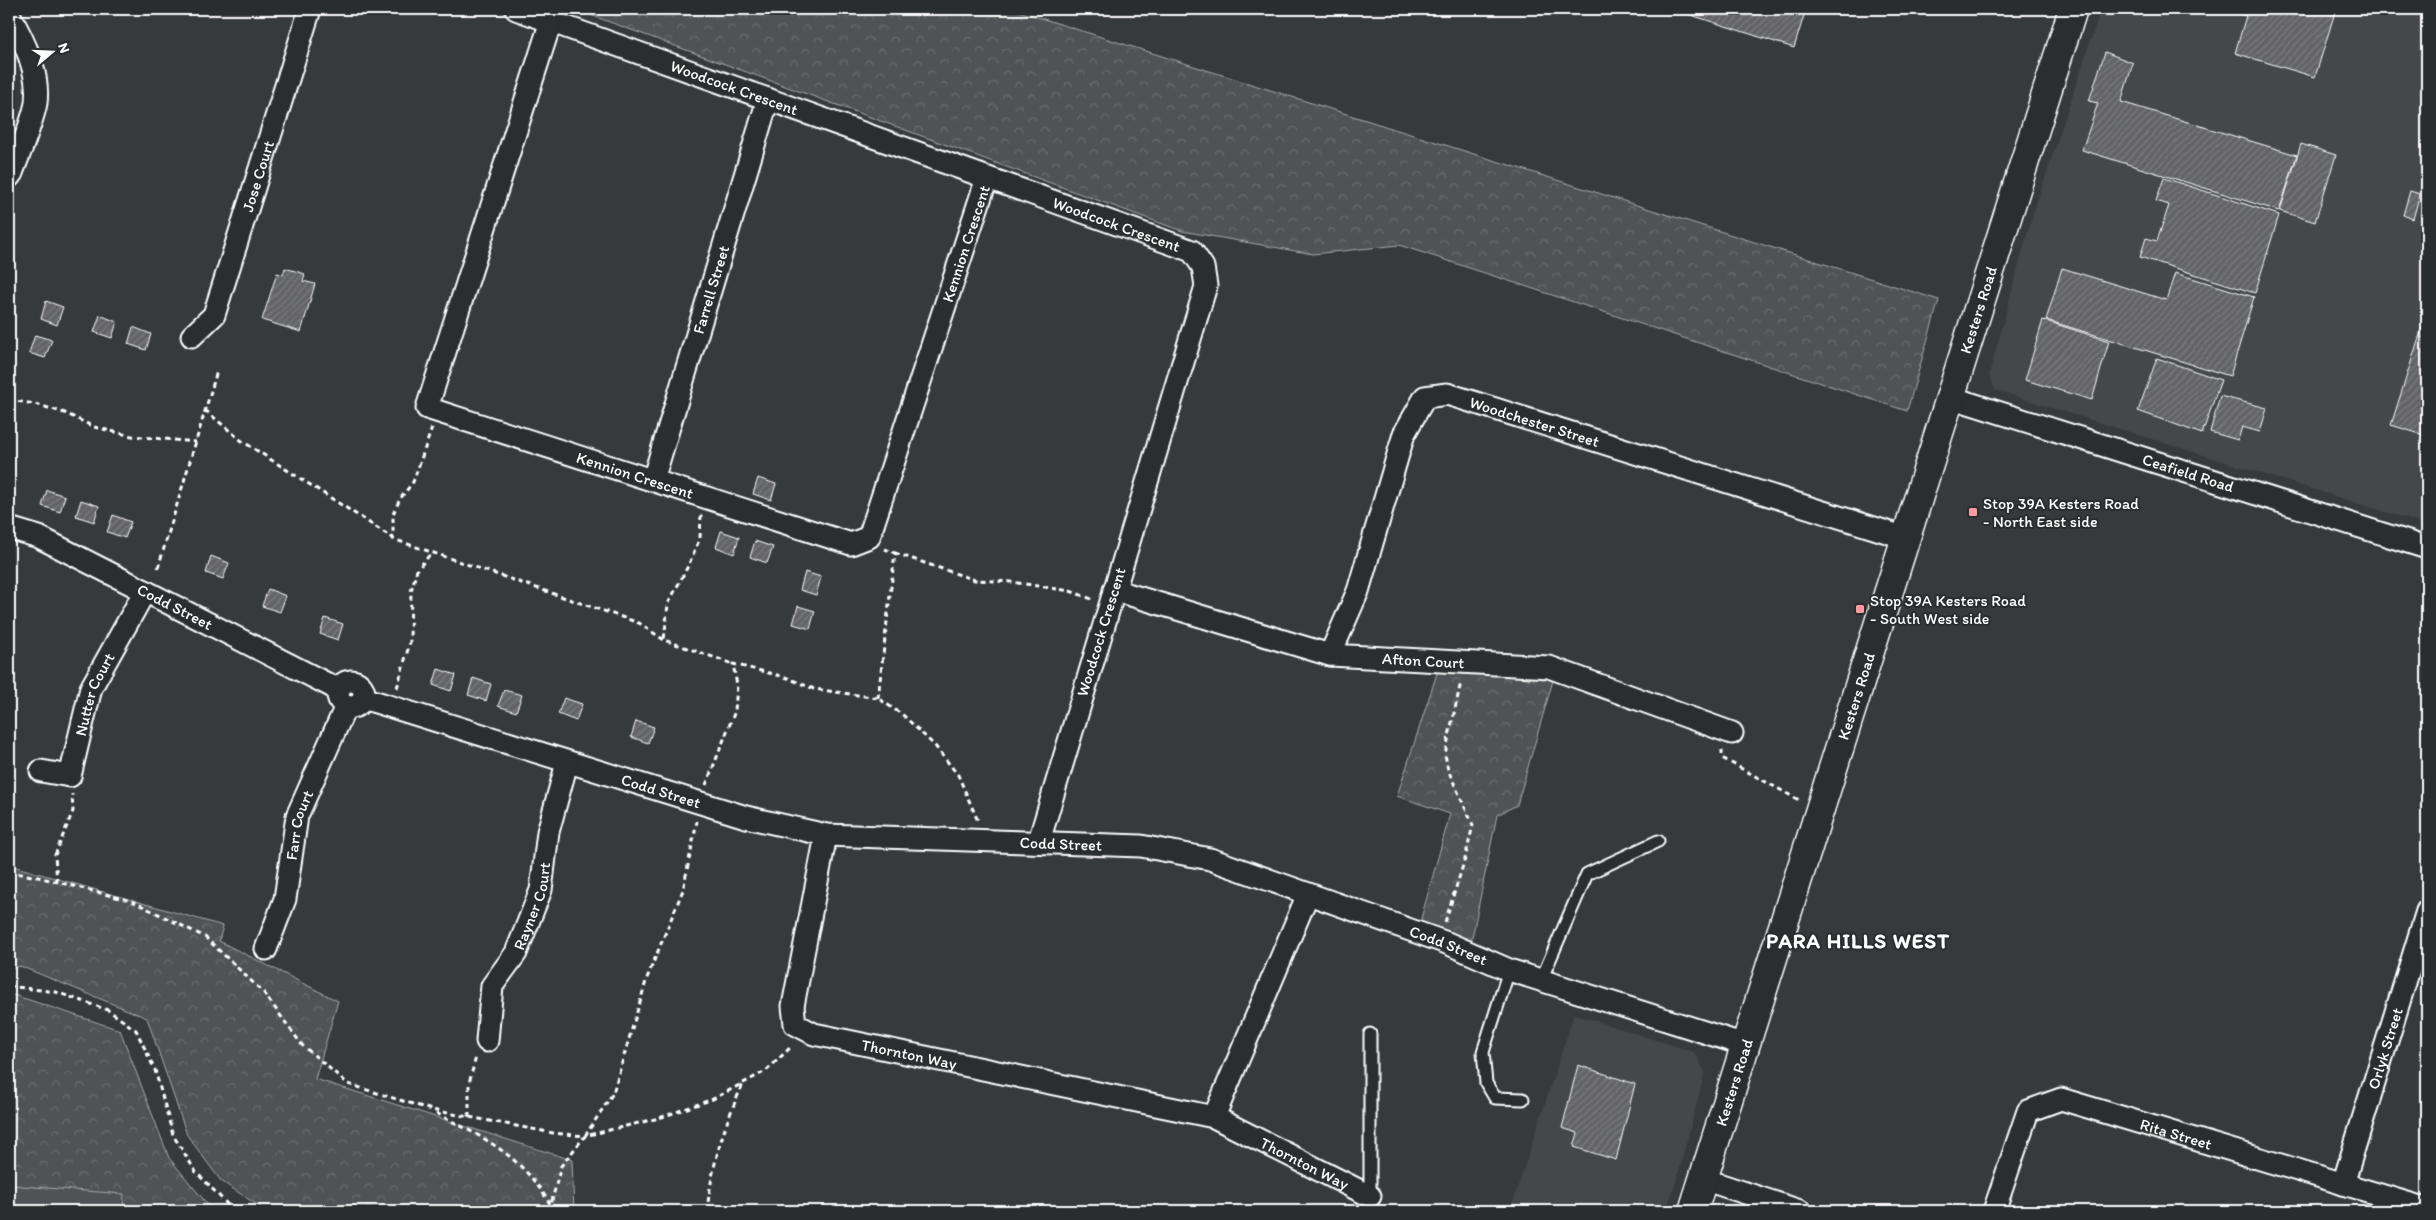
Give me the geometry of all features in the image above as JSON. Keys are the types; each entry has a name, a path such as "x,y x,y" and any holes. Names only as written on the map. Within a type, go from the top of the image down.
{"main road":[{"name":"Kesters Road","path":"1693,1211 2073,9"}],"street":[{"name":"Jose Court","path":"192,336 214,316 310,9"},
{"name":"Woodcock Crescent","path":"516,9 1192,251 1203,267 1206,286 1104,595 1040,841"},
{"path":"9,14 21,35 33,69 36,102 9,177"},
{"name":"Kennion Crescent","path":"550,21 428,408 851,544 869,537 987,178"},
{"name":"Farrell Street","path":"653,480 768,99"},
{"name":"Woodchester Street","path":"1330,655 1358,590 1404,434 1426,397 1447,394 1906,538"},
{"name":"Ceafield Road","path":"1950,397 2427,548"},
{"name":"Codd Street","path":"9,528 39,537 349,698 746,817 826,835 1141,846 1210,859 1440,940 1509,970 1745,1045"},
{"name":"Nutter Court","path":"70,776 91,688 145,591"},
{"name":"Afton Court","path":"1104,595 1330,655 1549,667 1726,731"},
{"name":"Farr Court","path":"266,949 286,899 297,816 349,698"},
{"name":"Rayner Court","path":"482,1048 492,986 516,953 541,890 548,832 567,763"},
{"path":"41,771 70,776"},
{"name":"Thornton Way","path":"826,835 794,1006 795,1024 814,1034 1214,1117 1370,1196"},
{"path":"1214,1117 1308,894"},
{"name":"Orlyk Street","path":"2343,1184 2427,911"},
{"name":"Rita Street","path":"1994,1211 2028,1111 2061,1099 2427,1209"},
{"path":"1703,1179 1800,1211"}],"lane":[{"path":"1540,980 1587,874 1658,841"},
{"path":"1509,970 1483,1052 1486,1083 1496,1098 1523,1100"},
{"path":"1370,1034 1370,1196"}],"path":[{"path":"158,568 217,370"},
{"path":"9,400 50,408 94,428 141,437 196,442"},
{"path":"205,410 242,441 393,539 639,623 664,640 733,664 785,677 814,689 878,698 904,716 935,746 958,775 970,797 980,828"},
{"path":"393,539 393,514 400,499 413,482 434,423"},
{"path":"664,640 668,604 700,538 702,507"},
{"path":"884,549 975,580 1012,582 1104,595"},
{"path":"396,692 410,642 411,591 417,570 432,552"},
{"path":"878,698 894,553"},
{"path":"1440,940 1465,859 1473,825 1448,770 1444,754 1466,662"},
{"path":"705,788 735,711 737,685 733,664"},
{"path":"1726,731 1722,758 1804,802"},
{"path":"57,882 55,855 73,811 70,776"},
{"path":"551,1211 551,1204 561,1166 586,1136 613,1093 647,978 683,890 698,818"},
{"path":"9,872 132,901 204,937 264,993 302,1045 348,1084 432,1110 553,1132 586,1136 659,1118 713,1099 766,1071 792,1046"},
{"path":"9,986 56,992 108,1010 136,1030 155,1070 173,1135 196,1172 227,1204 242,1211"},
{"path":"469,1117 469,1083 482,1048"},
{"path":"707,1211 712,1171 724,1132 743,1084"},
{"path":"432,1110 497,1145 536,1181 551,1204"}],"shaded area":[{"path":"2101,9 2427,9 2427,525 1995,390 1989,375 2031,220"},
{"path":"1574,1014 1694,1052 1705,1072 1676,1182 1666,1211 1510,1211"}],"green space":[{"path":"574,9 1012,9 1939,300 1907,411 1399,245 1313,254 1182,231"},
{"path":"1441,661 1556,670 1517,805 1497,815 1469,953 1417,933 1450,814 1397,796"},
{"path":"9,865 223,926 219,941 338,1001 315,1079 572,1160 574,1211 265,1210 221,1181 187,1135 147,1018 20,966 9,969"},
{"path":"14,995 120,1030 169,1158 213,1211 9,1211 9,996"},
{"path":"9,1185 124,1194 123,1211 9,1211"}],"building":[{"path":"1672,9 1806,9 1794,48"},
{"path":"2221,9 2336,9 2315,77 2235,53 2246,16"},
{"path":"2105,52 2133,63 2121,102 2297,155 2279,211 2082,150 2098,103 2089,101"},
{"path":"2301,144 2336,155 2315,222 2280,211"},
{"path":"2164,178 2279,215 2255,293 2140,257 2146,238 2157,241 2169,205 2156,201"},
{"path":"2410,191 2420,194 2413,219 2403,215"},
{"path":"285,268 305,274 303,281 315,284 301,332 262,320 277,273 283,275"},
{"path":"2062,268 2166,300 2175,273 2254,297 2230,376 2046,320"},
{"path":"46,301 63,307 57,325 41,319"},
{"path":"2427,312 2427,436 2391,425"},
{"path":"100,315 117,322 112,338 94,332"},
{"path":"2043,320 2109,341 2092,400 2025,380"},
{"path":"133,327 151,334 146,350 128,344"},
{"path":"35,335 52,340 45,358 29,353"},
{"path":"2157,358 2221,380 2202,434 2138,411"},
{"path":"2220,396 2267,408 2260,432 2242,427 2238,440 2210,432"},
{"path":"758,478 776,484 771,500 753,494"},
{"path":"47,490 65,496 60,512 42,506"},
{"path":"81,500 99,506 94,522 76,516"},
{"path":"113,515 131,522 125,538 107,532"},
{"path":"721,531 739,537 734,554 716,547"},
{"path":"755,541 773,547 767,563 750,557"},
{"path":"211,556 229,563 223,579 206,573"},
{"path":"805,572 821,577 816,595 800,590"},
{"path":"268,589 286,596 280,612 262,606"},
{"path":"798,606 815,611 810,629 793,624"},
{"path":"325,618 343,624 338,640 320,634"},
{"path":"438,669 456,675 451,691 433,685"},
{"path":"473,678 491,684 486,701 468,695"},
{"path":"504,690 522,695 516,712 498,706"},
{"path":"564,698 582,704 576,721 558,714"},
{"path":"636,721 654,727 648,743 631,737"},
{"path":"1578,1065 1635,1084 1616,1160 1574,1147 1578,1133 1562,1128"}],"place":[{"name":"Stop 39A Kesters Road - North East side","path":"1973,512"},
{"name":"Stop 39A Kesters Road - South West side","path":"1860,609"}],"district":[{"name":"PARA HILLS WEST","path":"1858,940"}]}
